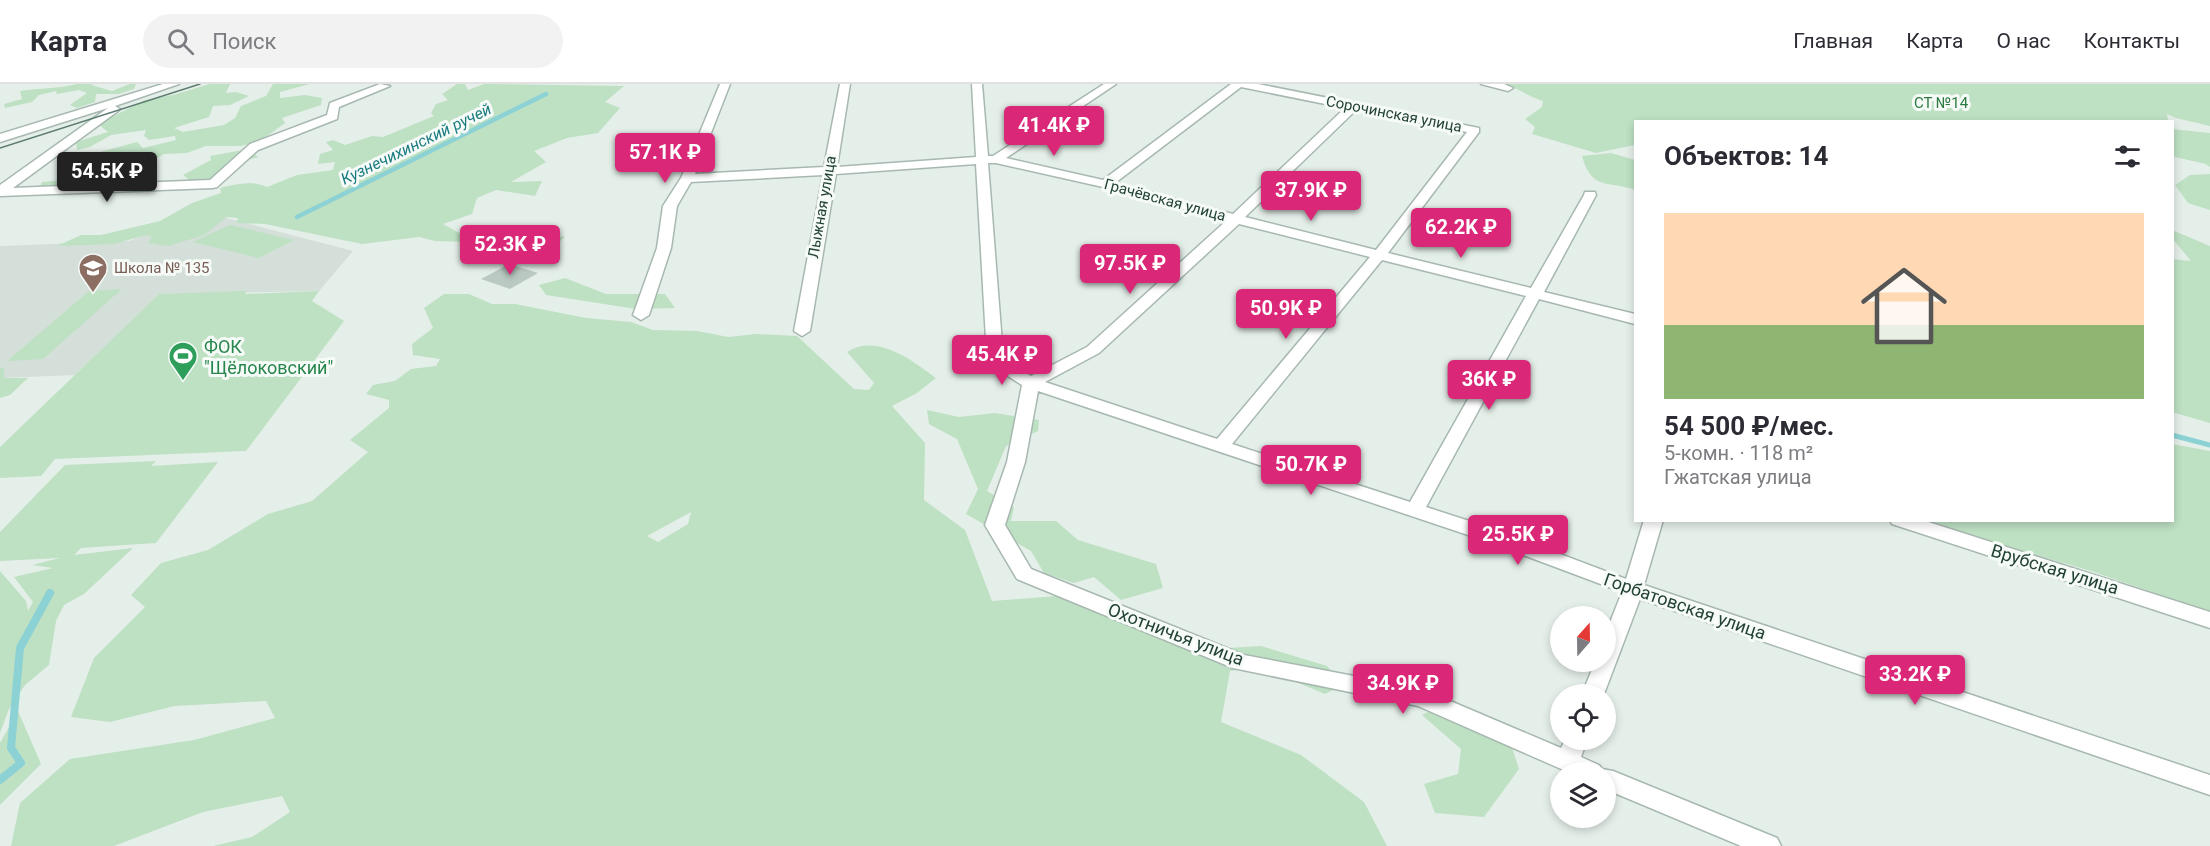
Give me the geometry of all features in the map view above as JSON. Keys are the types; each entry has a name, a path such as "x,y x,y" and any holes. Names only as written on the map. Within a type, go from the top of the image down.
{"street":[{"path":"0,138 174,84"},
{"path":"641,315 664,249 669,206 687,178 725,84"},
{"name":"Лыжная улица","path":"802,331 828,171 845,84"},
{"path":"977,84 990,160 1111,84"},
{"path":"1106,184 1240,84"},
{"name":"Сорочинская улица","path":"1240,84 1475,130 1378,255"},
{"path":"1486,84 1508,88"},
{"path":"0,191 213,184 254,147 333,117 333,105 385,86"},
{"path":"0,191 94,123 145,93"},
{"path":"1031,383 1093,350 1236,219 1353,106"},
{"path":"71,116 90,115 94,117 94,123"},
{"name":"Грачёвская улица","path":"687,178 990,160 1106,184 1534,295 1634,318"},
{"name":"Горбатовская улица","path":"990,160 995,357 1031,383 1490,535 1633,589 2210,785"},
{"path":"1414,511 1590,195"},
{"path":"1220,447 1378,255"},
{"name":"Охотничья улица","path":"1031,383 1016,462 995,525 1024,574 1241,662 1422,698 1567,762"},
{"path":"1597,684 1633,589 1653,522"},
{"name":"Врубская улица","path":"1905,522 2101,583 2210,620"},
{"path":"1567,762 1571,750"},
{"path":"1616,783 1768,846"}],"shaded area":[{"name":"Школа № 135","path":"184,207 353,251 319,291 159,294 75,375 0,378 0,246 129,241 147,234"}],"green space":[{"path":"94,84 91,85 112,91 136,84 134,89 119,94 96,94 95,102 77,108 70,105 87,93 79,90 57,94 56,91 39,95 32,102 5,108 4,104 22,99 20,91"},
{"path":"210,84 230,84 226,93 236,92 249,96 230,105 213,106 209,117 174,128 183,132 224,125 235,118 241,106 266,96 273,84 309,84 280,92 280,98 305,95 322,98 321,105 282,118 285,123 259,142 240,146 206,146 187,153 164,154 147,164 148,172 122,183 101,182 75,188 40,187 42,182 81,180 113,173 124,169 112,166 134,158 124,154 98,158 96,153 137,142 143,148 176,140 175,136 149,140 144,136 146,130 111,135 90,147 77,150 76,142 108,132 98,124 145,100 173,95"},
{"path":"457,84 465,84 468,90 484,84 624,86 605,102 620,108 598,133 567,138 534,151 546,162 511,182 542,181 535,196 496,190 477,198 472,214 443,224 470,239 534,228 543,239 565,236 555,247 533,251 515,243 435,241 419,237 362,244 265,224 236,223 238,218 227,217 204,235 168,246 148,243 152,237 146,235 114,244 57,246 81,235 101,235 160,221 192,203 221,193 220,188 250,183 267,187 297,175 333,170 335,162 318,164 320,154 333,150 326,142 333,140 345,145 372,136 383,137 434,116 431,113 436,104 448,100 442,94"},
{"name":"СТ №14","path":"1500,84 2210,84 2210,126 2167,114 2168,120 1634,120 1634,145 1596,153 1532,134 1535,127 1525,119 1542,107 1543,101"},
{"path":"2174,129 2210,133 2210,167 2175,157"},
{"path":"243,150 259,157 242,161 234,170 206,180 191,181 183,175 211,160 210,156"},
{"path":"1611,153 1634,160 1634,190 1596,180 1586,167 1582,156"},
{"path":"2210,174 2210,210 2188,203 2175,185 2190,175"},
{"path":"230,225 294,240 259,258 193,242"},
{"path":"2174,231 2210,246 2210,423 2174,413 2174,259 2191,261 2174,240"},
{"path":"565,278 606,294 665,294 675,308 636,309 546,295 539,285"},
{"path":"122,289 43,359 7,361 89,291"},
{"name":"ФОК \"Щёлоковский\"","path":"247,291 245,294 319,291 312,301 344,321 246,451 55,459 41,476 0,478 0,447 159,294"},
{"path":"444,294 469,294 492,304 515,304 586,318 631,322 653,330 697,331 728,337 756,334 797,336 854,389 869,390 874,383 847,352 858,347 882,347 905,357 936,378 917,393 892,406 925,443 924,500 965,530 992,601 1057,596 1196,650 1261,646 1327,666 1344,685 1325,694 1260,667 1230,671 1221,722 1301,755 1364,802 1387,846 213,846 252,837 290,812 282,796 203,812 114,846 11,846 20,803 70,759 194,740 275,718 266,701 175,706 110,722 71,717 94,658 145,607 131,595 161,563 208,550 268,514 312,501 368,452 350,440 389,408 389,400 366,394 373,385 395,381 411,369 436,366 440,359 413,355 412,344 433,328 424,308","holes":["691,512 688,524 658,542 647,536"]},
{"path":"4,368 4,378 28,378 10,395 0,398 0,369"},
{"path":"927,410 959,417 995,413 1039,420 1038,431 1006,446 987,491 1014,507 1011,521 1056,521 1078,540 1156,564 1163,588 1121,600 1094,577 1074,583 1044,573 1031,551 966,514 978,489 957,439 929,424"},
{"path":"2174,444 2210,451 2210,612 2091,571 1923,522 2174,522"},
{"path":"156,461 151,466 218,462 156,543 81,548 74,555 133,548 84,594 64,605 56,621 49,665 25,685 9,709 0,733 0,571 26,601 28,611 33,602 14,577 53,568 32,565 60,558 0,561 0,532 65,465"},
{"path":"1452,700 1505,726 1519,769 1484,817 1435,813 1424,784 1458,774 1461,749 1422,715"},
{"path":"18,711 41,764 0,805 0,743"}],"building":[{"path":"509,264 538,273 510,289 481,279"}],"waterway":[{"name":"Кузнечихинский ручей","path":"297,217 546,94"},
{"path":"2174,436 2210,445"},
{"name":"Кузнечихинский ручей","path":"0,780 21,763 11,748 20,648 50,593"}],"tram line":[{"path":"0,148 200,84"}],"place":[{"name":"Школа № 135","path":"93,294"},
{"name":"ФОК \"Щёлоковский\"","path":"183,382"}]}
